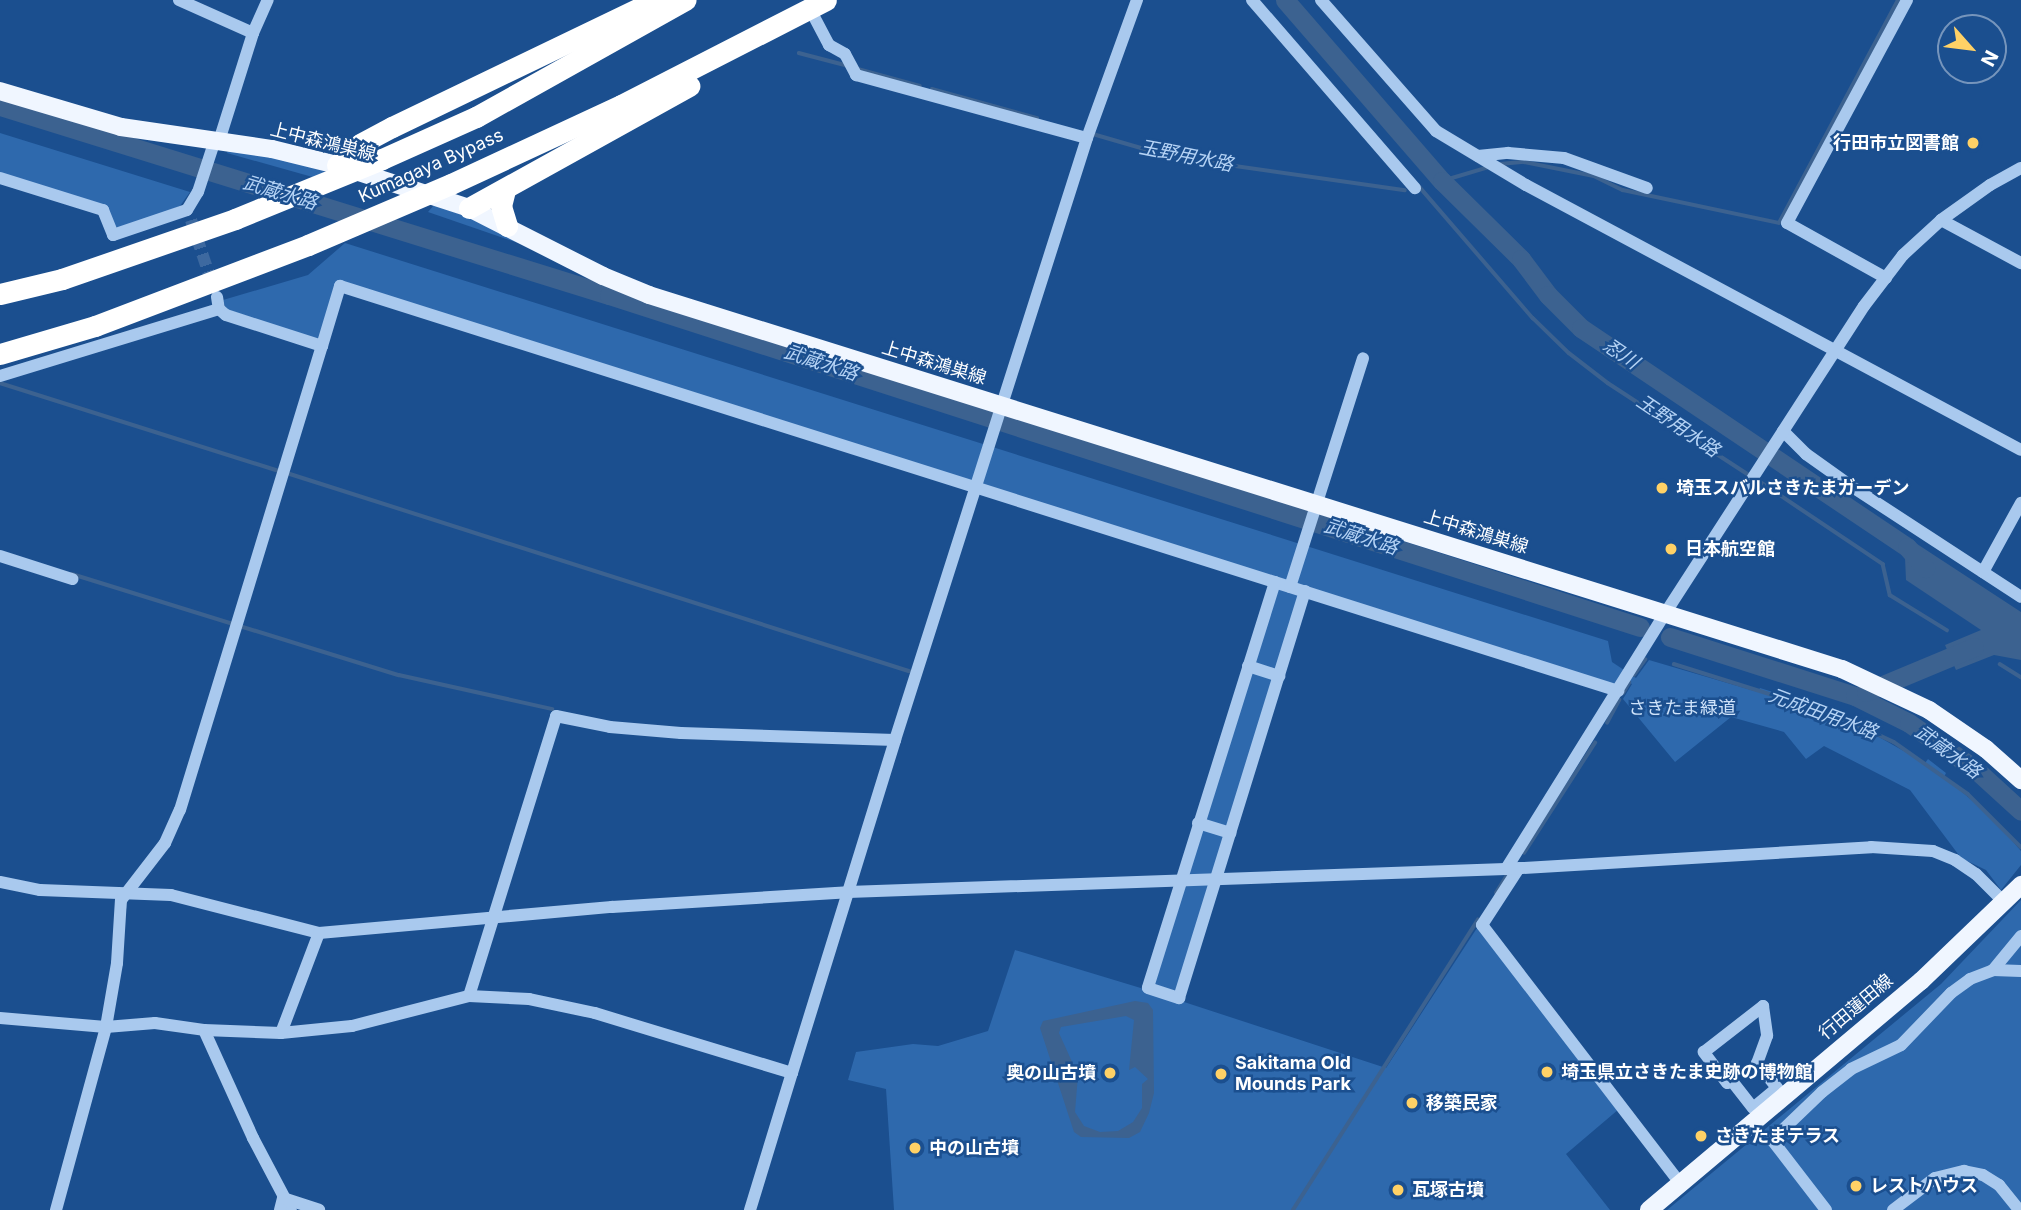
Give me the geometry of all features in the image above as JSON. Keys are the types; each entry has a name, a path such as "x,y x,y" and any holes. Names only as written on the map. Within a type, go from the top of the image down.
{"highway":[{"path":"337,165 360,144 392,127 656,0"},
{"name":"Kumagaya Bypass","path":"0,294 62,279 235,219 382,159 476,117 685,0"},
{"path":"468,208 505,190 764,44 810,9"},
{"name":"Kumagaya Bypass","path":"0,354 95,326 308,245 451,184 621,105 810,9"},
{"path":"505,190 501,206 507,226"}],"main road":[{"name":"上中森鴻巣線","path":"0,91 121,127 217,140 337,165 468,208 603,276 649,295 1313,509 1860,677 1898,693 1958,729 2021,780"},
{"name":"行田蓮田線","path":"1649,1210 1921,981 2021,885"}],"street":[{"path":"179,0 253,33"},
{"path":"0,178 103,211 113,235 189,215 253,33 268,0"},
{"path":"750,1210 998,409 1087,138 1137,0"},
{"path":"1252,0 1415,188"},
{"path":"1321,0 1436,131 1834,351 2021,450"},
{"path":"1885,278 1787,223 1907,0"},
{"path":"810,9 829,45 845,54 856,75 1087,138"},
{"path":"1478,156 1508,153 1564,159 1647,188"},
{"path":"1680,1183 1482,925 1512,868 1648,641 1834,351 1885,278 1903,255 1941,220 1990,185 2021,168"},
{"path":"1941,220 2021,263"},
{"path":"56,1210 106,1027 117,963 121,900 165,843 180,810 340,286 1618,691"},
{"path":"0,376 218,303 226,314 322,345"},
{"path":"1290,586 1363,358"},
{"path":"1781,434 1851,486 2021,597"},
{"path":"1983,572 2021,503"},
{"path":"0,556 72,579"},
{"path":"1275,582 1148,988 1179,998 1305,591"},
{"path":"1248,666 1279,676"},
{"path":"469,996 556,716 610,727 681,733 895,740"},
{"path":"1198,823 1231,833"},
{"path":"0,882 40,890 171,895 319,933 848,892 1512,868 1670,861 1871,847 1933,851 1967,867 2004,902"},
{"path":"281,1033 319,933"},
{"path":"1993,971 2021,936"},
{"path":"2012,949 2021,962"},
{"path":"1826,1210 1772,1140 1822,1092 1851,1069 1901,1045 1951,993 1970,979 1993,971 2021,971"},
{"path":"0,1018 106,1027 155,1023 204,1030 281,1033 352,1026 469,996 529,999 594,1013 792,1073"},
{"path":"1763,1006 1767,1037 1757,1063 1777,1088 1753,1108 1732,1081 1727,1083 1704,1052 1763,1006"},
{"path":"204,1030 282,1204 291,1210"},
{"path":"1893,1210 1935,1178 1964,1171 1983,1175 1999,1185 2019,1210"},
{"path":"282,1204 319,1210"}],"green space":[{"path":"0,133 190,192 180,206 122,230 113,225 106,207 0,174"},
{"path":"228,150 276,156 324,170 323,175 316,178 227,153"},
{"path":"434,205 480,221 530,247 428,212"},
{"name":"さきたま緑道","path":"345,243 1608,641 1612,662 1636,678 1649,660 1758,692 1760,688 1776,693 1775,697 1837,716 1838,713 1864,724 1863,728 1925,763 1928,759 1946,773 1944,777 1992,817 2021,851 2021,865 2001,890 1986,870 1961,858 1910,790 1824,746 1806,759 1784,732 1731,717 1675,762 1623,699 1632,684 1619,678 1614,685 1311,589 1181,1001 1386,1068 1477,928 1619,1109 1566,1154 1610,1210 894,1210 886,1089 848,1080 856,1052 913,1044 938,1046 988,1031 1015,950 1144,989 1272,578 341,283 319,341 226,309 223,300 308,275"},
{"path":"2021,900 2021,1210 1667,1210 1941,984"}],"shaded area":[{"path":"1914,542 2021,612 2021,660 1994,655 1956,670 1945,645 1981,630 1906,580 1905,558"},
{"path":"1135,1001 1148,1003 1153,1010 1154,1093 1140,1132 1129,1138 1081,1137 1074,1132 1040,1028 1043,1021","holes":["1126,1016 1134,1020 1129,1070 1135,1067 1148,1079 1142,1084 1142,1108 1133,1122 1118,1131 1100,1132 1084,1126 1075,1112 1078,1075 1059,1033 1061,1027"]}],"waterway":[{"name":"忍川","path":"1285,0 1442,181 1521,259 1548,295 1581,328 1907,547 1925,568"},
{"path":"1500,164 1524,162 1594,176 1623,190 1779,223 1898,0"},
{"name":"玉野用水路","path":"799,53 845,65"},
{"name":"玉野用水路","path":"858,69 920,86"},
{"name":"玉野用水路","path":"932,89 1037,118"},
{"name":"武蔵水路","path":"0,106 609,295 1640,627"},
{"name":"玉野用水路","path":"1093,134 1172,157 1405,190"},
{"path":"1442,181 1489,167"},
{"name":"玉野用水路","path":"1418,185 1533,318 1569,353 1608,383 1749,475"},
{"path":"0,383 279,471"},
{"path":"287,473 909,671"},
{"name":"玉野用水路","path":"1756,479 1883,564 1890,595 1947,630"},
{"path":"72,574 399,675 552,709"},
{"name":"武蔵水路","path":"1670,637 1855,696 1909,723 1975,769 2021,811"},
{"path":"1866,692 1974,647"},
{"name":"元成田用水路","path":"1634,675 1645,660"},
{"name":"元成田用水路","path":"1674,664 1834,714 1894,742 1968,794 2021,847"},
{"name":"玉野用水路","path":"2000,664 2021,677"},
{"name":"元成田用水路","path":"1623,693 1629,683"},
{"name":"元成田用水路","path":"1607,723 1619,700"},
{"name":"元成田用水路","path":"1524,853 1595,743"},
{"name":"元成田用水路","path":"1496,893 1506,877"},
{"name":"元成田用水路","path":"1293,1210 1478,920"}],"tunnel":[{"path":"191,220 213,286"}],"place":[{"name":"行田市立図書館","path":"1973,143"},
{"name":"埼玉スバルさきたまガーデン","path":"1662,488"},
{"name":"日本航空館","path":"1671,549"},
{"name":"埼玉県立さきたま史跡の博物館","path":"1547,1072"},
{"name":"奥の山古墳","path":"1110,1073"},
{"name":"Sakitama Old Mounds Park","path":"1221,1074"},
{"name":"移築民家","path":"1412,1103"},
{"name":"さきたまテラス","path":"1701,1136"},
{"name":"中の山古墳","path":"915,1148"},
{"name":"レストハウス","path":"1856,1186"},
{"name":"瓦塚古墳","path":"1398,1190"}]}
